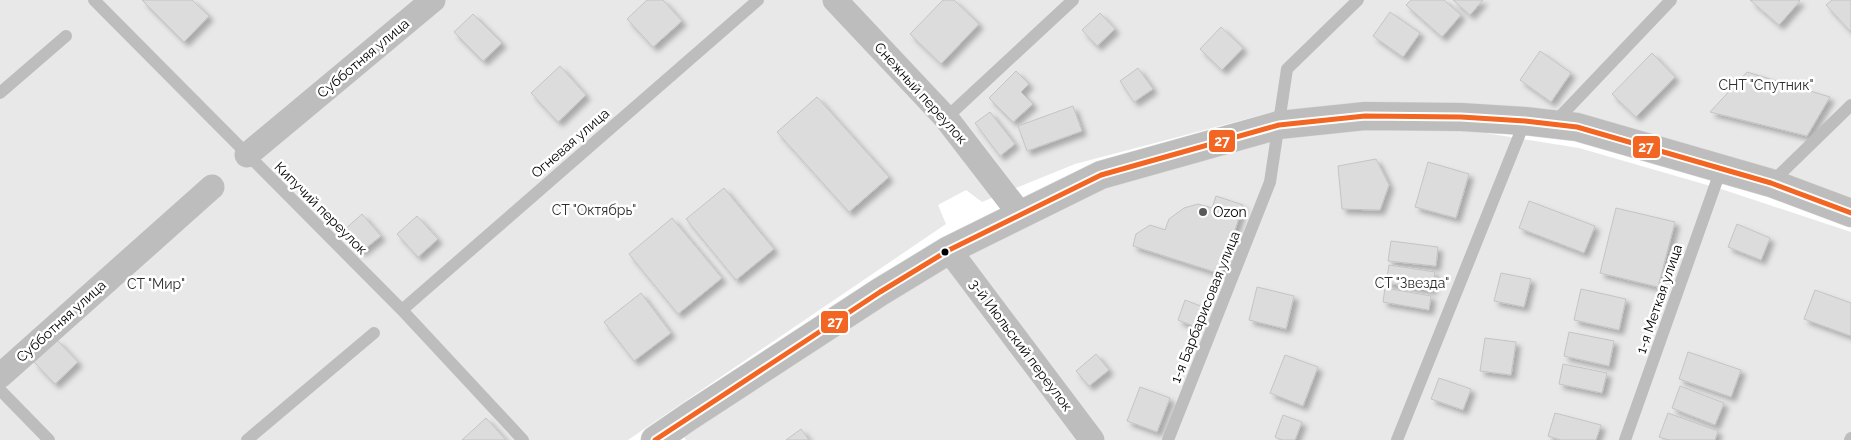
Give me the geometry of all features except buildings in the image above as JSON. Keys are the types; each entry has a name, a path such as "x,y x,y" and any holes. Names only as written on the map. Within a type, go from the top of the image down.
{"main road":[{"path":"655,440 880,292 949,250 1020,214 1101,175 1279,125 1366,116 1525,120 1577,127 1771,183 1851,213"}],"street":[{"name":"Субботняя улица","path":"247,155 433,0"},
{"name":"Снежный переулок","path":"835,0 946,118 1020,214"},
{"name":"Субботняя улица","path":"0,376 212,187"},
{"name":"3-й Июльский переулок","path":"949,250 1092,440"}],"lane":[{"name":"Огневая улица","path":"402,310 758,0"},
{"path":"946,118 1073,0"},
{"name":"1-я Барбарисовая улица","path":"1168,440 1270,182 1287,69 1358,0"},
{"path":"1553,124 1671,0"},
{"name":"Кипучий переулок","path":"101,2 247,155 402,310 523,440"},
{"path":"0,93 66,36"},
{"path":"1771,183 1851,105"},
{"path":"1397,440 1525,120"},
{"name":"1-я Меткая улица","path":"1625,440 1721,169"},
{"path":"247,440 374,333"},
{"path":"0,390 49,440"}],"green space":[{"path":"0,0 1851,0 1851,204 1654,138 1273,112 1075,164 982,202 966,190 938,205 946,224 628,440 0,440"},
{"name":"СТ \"Звезда\"","path":"1429,124 1579,148 1721,189 1851,232 1851,440 686,440 675,425 954,244 1188,155 1286,132"}],"transit line":[{"name":"27","path":"655,440 880,292 949,250 1101,175 1279,125 1365,116 1461,117 1525,121 1577,127 1771,183 1851,213"}],"place":[{"name":"Ozon","path":"1203,212"}],"park label":[{"name":"СНТ \"Спутник\"","path":"1766,85"},
{"name":"СТ \"Октябрь\"","path":"594,210"},
{"name":"СТ \"Мир\"","path":"156,284"}]}
